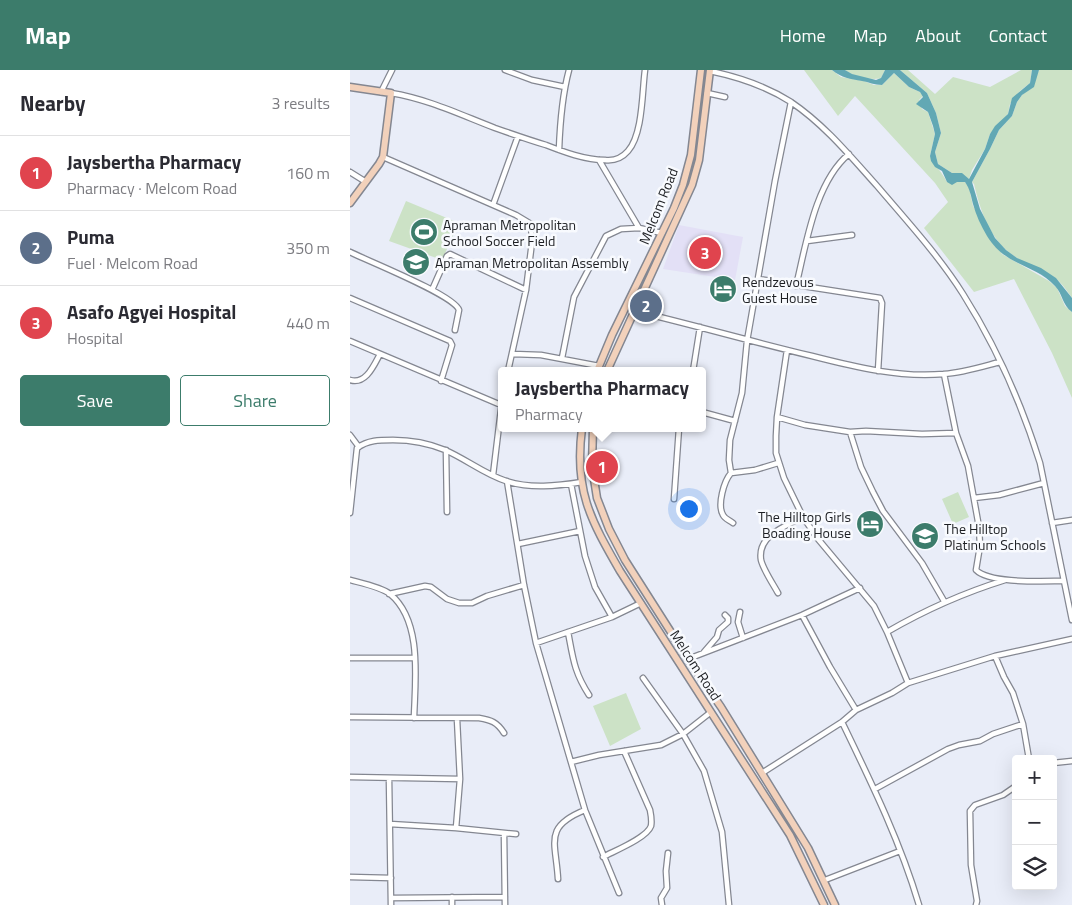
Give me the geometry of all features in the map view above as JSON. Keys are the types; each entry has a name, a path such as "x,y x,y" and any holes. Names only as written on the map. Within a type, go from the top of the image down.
{"main road":[{"name":"Melcom Road","path":"599,367 683,186 691,155 701,70"},
{"path":"610,367 692,185 699,160 708,94 708,70"},
{"path":"350,87 391,93 383,156 350,204"},
{"path":"627,306 635,311"},
{"name":"Melcom Road","path":"582,432 580,462 585,503 596,529 620,571 790,835 824,905"},
{"path":"593,432 592,466 597,498 625,560 721,707 808,848 836,905"},
{"path":"582,482 594,479"},
{"path":"753,779 762,773"}],"street":[{"path":"381,92 392,70"},
{"path":"505,70 532,80 565,87"},
{"path":"560,150 561,115 569,70"},
{"path":"391,93 416,97 560,150 599,160 618,159 632,146 638,129 645,70"},
{"path":"708,70 747,80 791,102 810,117 849,154 919,237 963,294 1000,362 1027,426 1040,463 1072,620"},
{"path":"708,94 725,97"},
{"path":"731,473 728,453 742,393 747,341 791,102"},
{"path":"493,205 518,136"},
{"path":"796,286 807,241 824,186 840,161 849,154"},
{"path":"383,156 493,205 530,224 532,242 526,290 509,367"},
{"path":"599,160 639,228"},
{"path":"350,172 366,182"},
{"path":"562,358 574,297 606,236 621,229 639,228 662,233"},
{"path":"807,241 852,235"},
{"path":"350,252 432,290 457,306 458,316 455,330"},
{"path":"432,290 447,256 450,254 526,290"},
{"path":"758,279 880,298 882,303 878,371"},
{"path":"350,298 452,342 441,381"},
{"path":"635,311 747,341 878,371 908,374 944,374 1000,362"},
{"path":"694,367 700,327"},
{"path":"350,341 441,381 498,402"},
{"path":"787,350 777,417 778,463 803,517 834,560 874,606 908,683"},
{"path":"350,380 356,381 368,374 380,354"},
{"path":"513,354 562,358 591,367"},
{"path":"944,374 956,433 968,466 979,527 980,546 976,570 980,574 1005,580 1064,582"},
{"path":"706,413 735,421"},
{"path":"777,417 805,425 850,432 857,430 922,434 956,433"},
{"path":"493,475 498,432"},
{"path":"674,498 680,432"},
{"path":"850,432 861,467 883,511 922,563 944,601"},
{"path":"350,435 360,446"},
{"path":"350,513 357,448 370,441 410,440 431,445 446,450 507,481 542,486 582,482"},
{"path":"446,450 447,512"},
{"path":"733,523 724,517 720,510 723,488 727,478 731,473 755,470 778,463"},
{"path":"507,481 524,585 536,643 585,810 619,893"},
{"path":"974,498 1044,483"},
{"path":"571,484 580,531 595,587 612,617"},
{"path":"778,593 761,560 763,548 767,539 774,532 803,517"},
{"path":"1052,523 1072,520"},
{"path":"518,544 580,531"},
{"path":"350,580 389,594 400,607 411,628 415,658 414,718"},
{"path":"887,632 944,601 1005,580"},
{"path":"389,594 425,586 431,587 447,599 459,603 472,603 486,596 524,585"},
{"path":"688,659 802,615 860,588"},
{"path":"536,643 612,617 641,603"},
{"path":"740,612 738,622 743,638"},
{"path":"703,653 717,638 719,630 728,622 728,618 725,615"},
{"path":"802,615 856,710"},
{"path":"568,632 579,681 589,695"},
{"path":"762,773 842,722 856,710 892,693 908,683 995,656 1072,639"},
{"path":"995,656 1013,693 1023,724 1028,755"},
{"path":"350,658 415,658"},
{"path":"643,678 683,734 704,770 719,819 725,850 729,905"},
{"path":"571,762 599,755 661,746 683,734 711,712"},
{"path":"350,717 479,718 492,720 499,725 504,733"},
{"path":"456,828 460,779 457,719"},
{"path":"842,722 875,790 900,851 919,905"},
{"path":"875,790 948,750 980,741 993,734 1023,724"},
{"path":"603,856 644,835 651,828 650,810 624,751"},
{"path":"1057,763 1072,762"},
{"path":"350,777 460,779"},
{"path":"389,778 391,905"},
{"path":"978,905 971,864 970,811 975,805 1003,795 1012,789"},
{"path":"558,879 554,838 564,820 585,810"},
{"path":"390,824 516,834"},
{"path":"504,834 505,905"},
{"path":"825,880 900,851"},
{"path":"662,905 661,898 667,888 668,853"},
{"path":"350,877 391,878"},
{"path":"452,897 452,905"},
{"path":"390,898 505,897"}],"shaded area":[{"path":"679,225 743,237 735,280 663,269"}],"green space":[{"path":"804,70 832,70 841,77 864,81 874,85 882,85 894,73 909,87 920,92 923,96 919,100 922,109 928,112 935,134 930,156 947,182 965,182 969,187 973,206 1002,254 1049,281 1057,288 1065,306 1072,312 1072,398 1052,353 1014,279 974,292 924,228 948,202 935,183 855,96 838,116"},
{"path":"845,70 885,70 881,78 873,79 857,76"},
{"path":"900,70 908,70 935,94 953,77 990,87 1021,70 1032,70 1030,83 1020,91 1010,104 1008,114 990,134 985,149 972,170 969,179 952,173 938,164 935,152 941,133 936,113 927,93"},
{"path":"1039,70 1072,70 1072,298 1054,277 1017,258 993,235 972,182 999,130 1012,116 1017,102 1030,88"},
{"name":"Apraman Metropolitan School Soccer Field","path":"406,201 459,223 442,260 389,241"},
{"path":"958,492 969,517 953,524 942,499"},
{"path":"626,693 641,729 610,746 593,706"}],"water":[{"path":"832,70 845,70 852,74 876,80 881,78 885,70 900,70 927,93 936,113 941,133 935,152 938,164 952,173 962,173 969,179 985,149 990,134 995,126 1008,114 1012,98 1030,83 1032,70 1039,70 1034,87 1022,95 1017,102 1012,116 999,130 972,182 980,209 995,238 1017,258 1041,268 1056,278 1072,298 1072,312 1066,306 1058,289 1047,279 1012,260 995,246 987,236 979,220 965,182 957,182 952,185 947,182 942,171 935,167 930,156 935,134 928,112 916,104 923,97 920,92 909,87 894,73 882,85 879,85 846,78"}],"place":[{"name":"Apraman Metropolitan School Soccer Field","path":"424,232"},
{"name":"Asafo Agyei Hospital","path":"705,253"},
{"name":"Apraman Metropolitan Assembly","path":"416,262"},
{"name":"Rendzevous Guest House","path":"723,289"},
{"name":"Puma","path":"646,306"},
{"name":"Jaysbertha Pharmacy","path":"602,467"},
{"name":"The Hilltop Girls Boading House","path":"870,524"},
{"name":"The Hilltop Platinum Schools","path":"925,536"}]}
